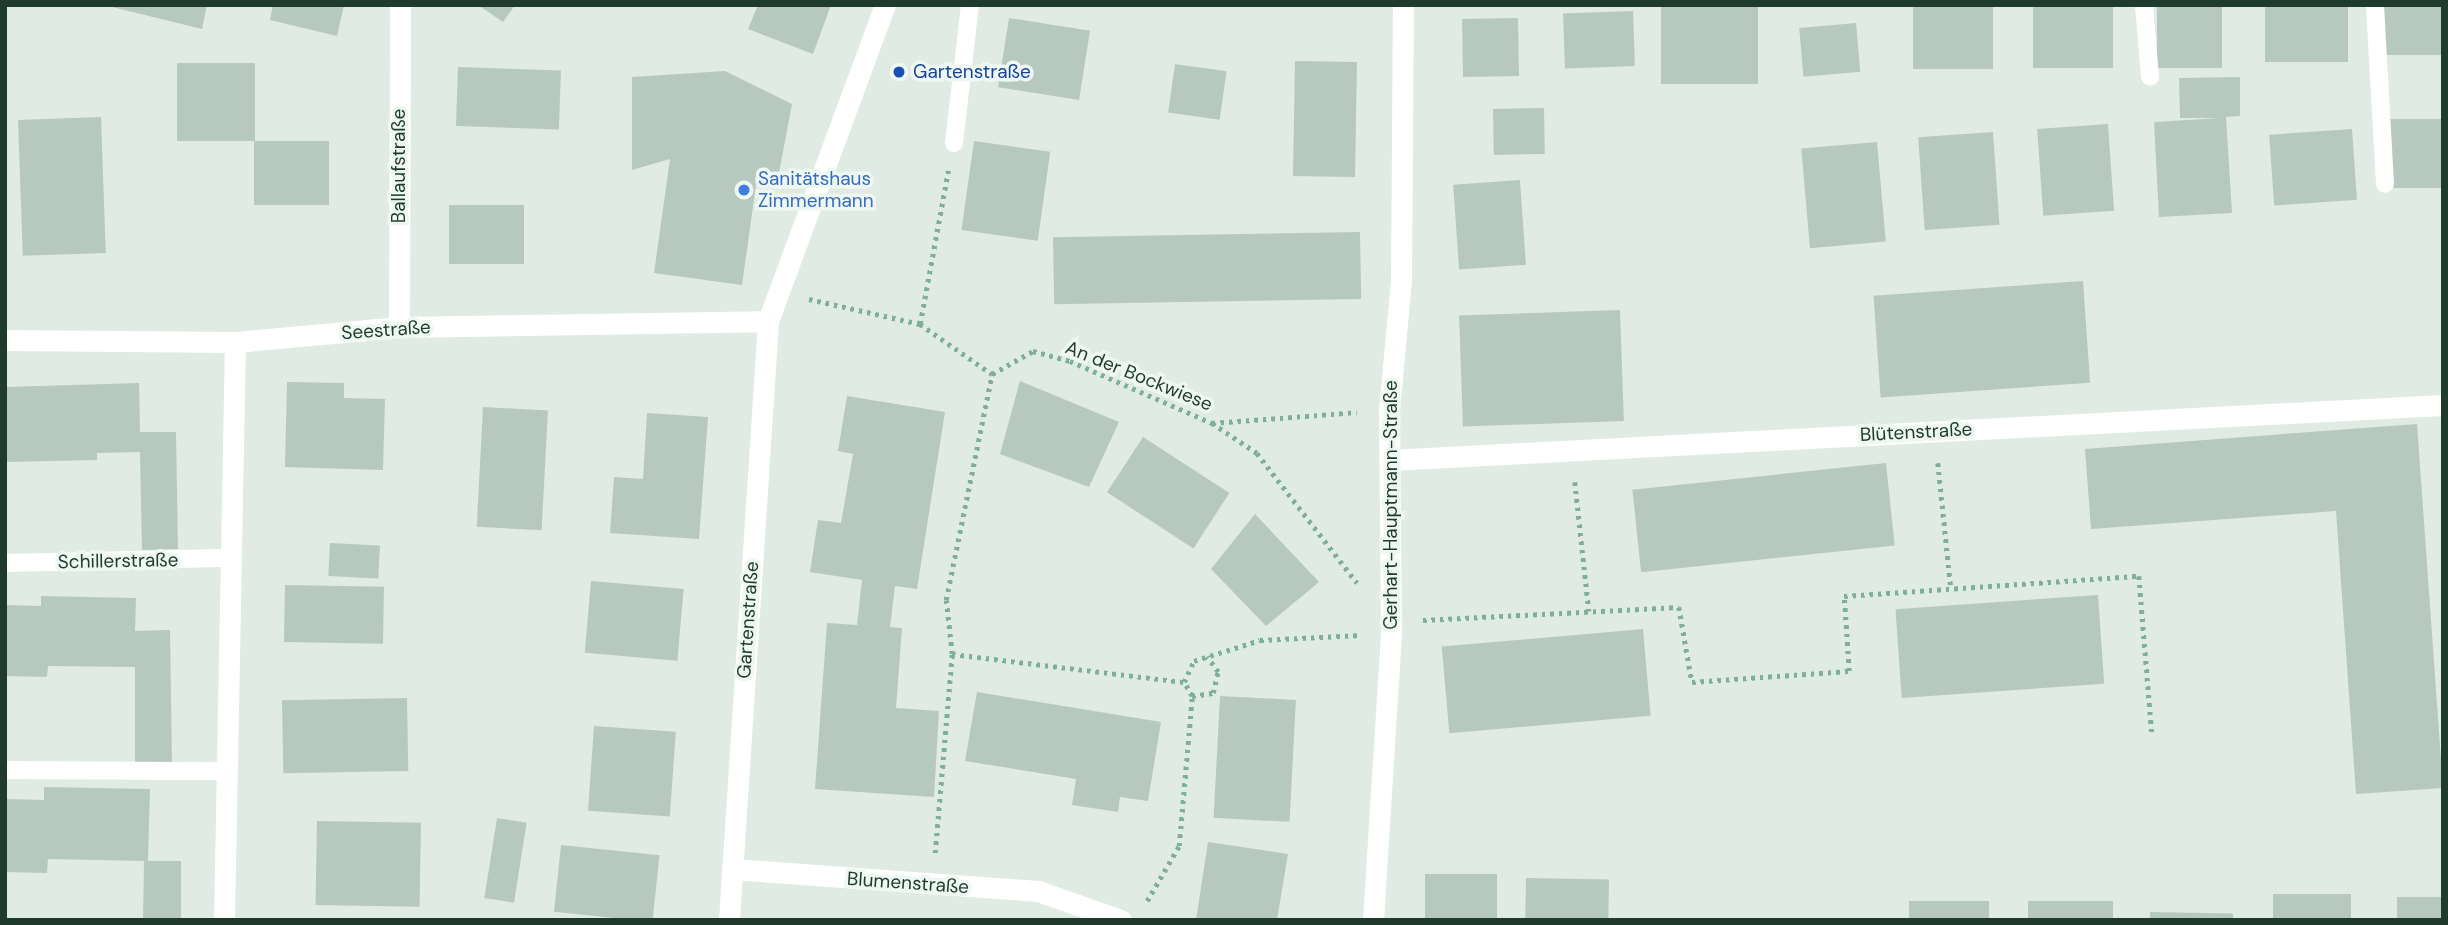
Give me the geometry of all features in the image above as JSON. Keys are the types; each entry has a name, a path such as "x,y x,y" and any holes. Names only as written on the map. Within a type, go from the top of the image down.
{"street":[{"name":"Ballaufstraße","path":"398,327 400,5"},
{"name":"Gartenstraße","path":"729,920 768,321 885,5"},
{"name":"Gerhart-Hauptmann-Straße","path":"1373,920 1390,628 1389,410 1401,281 1403,5"},
{"name":"Seestraße","path":"5,340 235,342 398,327 768,321"},
{"path":"224,920 235,342"},
{"name":"Blütenstraße","path":"1390,460 2443,405"},
{"name":"Blumenstraße","path":"732,869 1038,891 1082,913 1121,920"}],"lane":[{"path":"954,143 970,5"},
{"path":"2144,5 2150,77"},
{"path":"2375,5 2385,184"},
{"name":"Schillerstraße","path":"5,563 232,558"},
{"path":"5,770 226,771"}],"path":[{"path":"920,324 954,143"},
{"path":"778,292 920,324 992,374 946,600 952,654 933,885"},
{"name":"An der Bockwiese","path":"992,374 1033,351 1070,361 1212,423 1389,410"},
{"path":"1212,423 1257,453 1360,589"},
{"path":"1935,431 1951,589"},
{"path":"1572,450 1589,611"},
{"path":"1184,682 1194,661 1260,640 1589,611 1679,607 1692,682 1849,671 1844,596 2140,576 2152,734"},
{"path":"952,654 1184,682"},
{"path":"1192,696 1213,693 1218,672 1207,657"},
{"path":"1142,909 1179,846 1192,696 1184,682"}],"building":[{"path":"104,5 207,5 202,29"},
{"path":"273,5 344,5 337,36 270,20"},
{"path":"478,5 515,5 503,22"},
{"path":"758,5 831,5 813,54 748,29"},
{"path":"1661,5 1758,5 1758,84 1661,84"},
{"path":"1913,5 1993,5 1993,69 1913,69"},
{"path":"2033,5 2113,5 2113,68 2033,68"},
{"path":"2157,5 2222,5 2222,68 2157,68"},
{"path":"2265,5 2348,5 2348,62 2265,62"},
{"path":"2384,5 2443,5 2443,55 2384,55"},
{"path":"1633,11 1635,66 1565,68 1563,13"},
{"path":"1009,18 1090,31 1079,100 998,87"},
{"path":"1518,18 1519,76 1463,77 1462,19"},
{"path":"1856,23 1860,72 1803,77 1799,28"},
{"path":"1295,61 1357,62 1355,177 1293,176"},
{"path":"177,63 255,63 255,141 177,141"},
{"path":"1175,64 1226,71 1220,120 1168,113"},
{"path":"458,67 561,71 559,130 456,126"},
{"path":"725,71 792,104 779,173 758,171 742,285 654,273 670,159 632,170 632,77"},
{"path":"2240,77 2240,116 2226,117 2232,213 2159,217 2154,122 2221,118 2180,118 2179,78"},
{"path":"1544,108 1545,154 1494,155 1493,109"},
{"path":"101,117 106,253 23,256 18,120"},
{"path":"2389,119 2443,119 2443,188 2389,188"},
{"path":"2108,124 2114,211 2043,216 2037,129"},
{"path":"2352,129 2357,200 2274,206 2269,135"},
{"path":"1993,132 1999,225 1925,230 1918,137"},
{"path":"254,141 329,141 329,205 254,205"},
{"path":"974,141 1050,152 1038,241 961,230"},
{"path":"1877,142 1886,242 1810,248 1801,149"},
{"path":"1520,180 1526,265 1459,269 1453,185"},
{"path":"449,205 524,205 524,264 449,264"},
{"path":"1360,232 1361,299 1054,304 1053,237"},
{"path":"2083,281 2090,383 1881,397 1874,296"},
{"path":"1620,310 1624,421 1463,427 1459,316"},
{"path":"1020,381 1119,422 1089,487 1000,454"},
{"path":"287,382 344,383 344,398 385,399 383,470 285,467"},
{"path":"139,383 140,432 176,432 178,549 142,550 140,452 97,453 97,460 5,462 5,387"},
{"path":"847,396 945,412 917,589 895,586 890,627 902,628 896,708 939,711 934,797 815,789 827,623 857,625 862,580 810,572 818,520 841,523 853,454 838,451"},
{"path":"483,407 548,410 542,530 477,527"},
{"path":"647,413 708,417 699,539 610,533 614,477 643,479"},
{"path":"2417,424 2443,788 2356,794 2336,511 2091,529 2085,449"},
{"path":"1143,437 1229,493 1193,548 1107,492"},
{"path":"1886,463 1895,546 1641,572 1632,490"},
{"path":"1255,514 1319,582 1266,626 1211,569"},
{"path":"330,543 380,546 378,579 328,576"},
{"path":"591,581 684,589 677,661 585,653"},
{"path":"285,585 384,587 383,644 284,642"},
{"path":"2098,595 2104,684 1902,698 1895,609"},
{"path":"41,596 136,598 135,631 170,630 172,766 135,765 135,667 48,666 47,677 5,676 5,605 41,606"},
{"path":"1643,629 1651,716 1449,733 1442,647"},
{"path":"977,692 1161,722 1148,801 1120,797 1118,812 1072,805 1076,779 965,761"},
{"path":"1220,696 1296,700 1290,822 1214,818"},
{"path":"407,698 408,771 283,773 282,700"},
{"path":"594,726 676,732 670,817 588,811"},
{"path":"44,787 150,789 148,861 181,861 181,920 143,920 144,861 48,859 47,873 5,872 5,799 44,800"},
{"path":"497,818 527,823 514,903 484,898"},
{"path":"317,821 421,823 420,907 316,905"},
{"path":"1208,842 1288,854 1277,920 1196,920"},
{"path":"561,845 659,855 653,920 554,912"},
{"path":"1425,874 1497,874 1497,920 1425,920"},
{"path":"1526,878 1609,879 1608,920 1525,920"},
{"path":"2273,894 2351,894 2351,920 2273,920"},
{"path":"2397,897 2443,897 2443,920 2397,920"},
{"path":"1909,901 1989,901 1989,920 1909,920"},
{"path":"2028,901 2113,901 2113,920 2028,920"},
{"path":"2150,912 2233,913 2233,920 2150,920"}],"place":[{"name":"Gartenstraße","path":"899,72"},
{"name":"Sanitätshaus Zimmermann","path":"744,190"}]}
